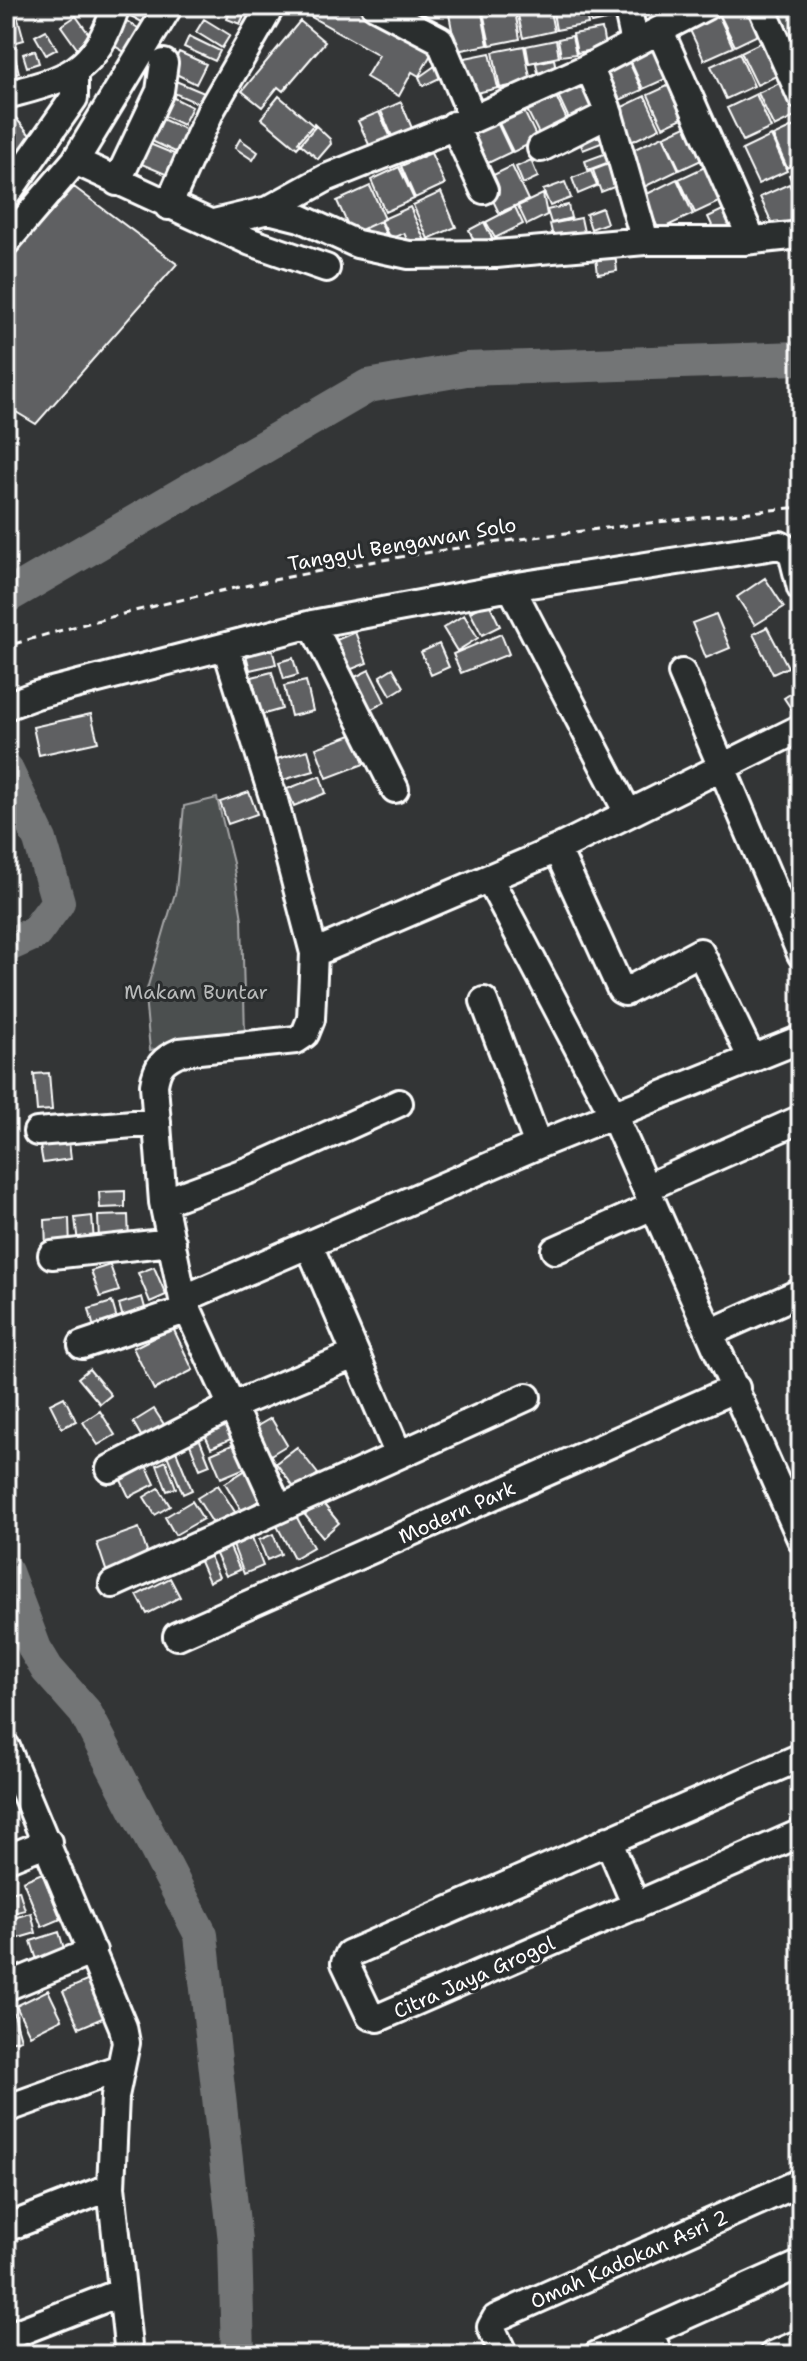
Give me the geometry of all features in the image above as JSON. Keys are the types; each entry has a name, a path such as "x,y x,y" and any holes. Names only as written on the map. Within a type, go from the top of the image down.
{"street":[{"path":"6,195 92,58 116,6"},
{"path":"6,242 75,161 169,6"},
{"path":"168,206 211,110 271,6"},
{"path":"375,6 440,40 484,190"},
{"path":"627,6 635,43"},
{"path":"214,223 268,210 326,178 589,67 706,6"},
{"path":"761,6 801,96"},
{"path":"660,31 752,240"},
{"path":"117,182 160,91 164,63"},
{"path":"589,67 609,114 645,241"},
{"path":"6,95 67,78 74,85 87,137"},
{"path":"541,148 609,114"},
{"path":"75,161 251,242 326,268"},
{"path":"268,210 300,218 357,244 409,255 496,254 645,241 752,240 801,235"},
{"path":"7,706 36,695 312,624 511,587 780,545 792,552 801,588"},
{"path":"511,587 628,813"},
{"path":"312,624 395,789"},
{"path":"226,647 274,800 314,953 311,1019 305,1034 296,1040 194,1049 166,1058 156,1070 157,1122 163,1202 185,1304 278,1507"},
{"path":"682,673 801,954"},
{"path":"314,953 490,880 801,728"},
{"path":"557,849 621,990 625,992 700,952 752,1059"},
{"path":"490,880 613,1114 801,1539"},
{"path":"484,1001 538,1145"},
{"path":"82,1345 185,1304 309,1245 538,1145 801,1039"},
{"path":"163,1202 255,1168 399,1103"},
{"path":"555,1250 650,1196 801,1119"},
{"path":"37,1132 157,1122"},
{"path":"52,1255 172,1242"},
{"path":"309,1245 398,1453"},
{"path":"712,1332 801,1292"},
{"path":"110,1469 230,1407 354,1355"},
{"name":"Modern Park","path":"177,1636 736,1388"},
{"path":"113,1584 527,1397"},
{"path":"6,1747 123,2027 125,2055 120,2068 111,2187 129,2355"},
{"name":"Citra Jaya Grogol","path":"801,1757 349,1954 345,1963 370,2016 378,2018 801,1833"},
{"path":"608,1840 636,1906"},
{"path":"6,1859 48,1842"},
{"path":"6,1987 93,1951"},
{"path":"6,2109 120,2068"},
{"name":"Omah Kadokan Asri 2","path":"504,2355 491,2327 496,2318 801,2182"},
{"path":"6,2228 111,2187"},
{"path":"597,2355 654,2344 801,2264"},
{"path":"6,2337 122,2292"},
{"path":"773,2355 801,2343"}],"path":[{"name":"Tanggul Bengawan Solo","path":"14,644 220,591 415,552 611,526 801,507"}],"green space":[{"path":"768,6 801,6 801,79"},
{"name":"Makam Buntar","path":"217,798 233,863 242,919 245,1035 150,1050 145,996 176,890 184,806"}],"building":[{"path":"128,6 149,6 161,12 153,28 125,13"},
{"path":"233,6 248,6 240,24 227,19"},
{"path":"313,6 356,6 434,49 419,76 412,72 399,96 366,77 379,55 308,15"},
{"path":"410,6 443,6 444,9 412,16"},
{"path":"514,6 520,39 490,45 482,7"},
{"path":"516,6 549,6 554,31 523,38"},
{"path":"552,6 584,6 588,24 556,30"},
{"path":"587,6 618,6 620,17 591,23"},
{"path":"728,6 752,6 764,32 735,46 718,11"},
{"path":"481,8 488,45 456,51 449,14"},
{"path":"717,12 733,47 704,60 688,26"},
{"path":"76,16 93,40 78,50 61,26"},
{"path":"120,17 148,34 135,58 106,41"},
{"path":"18,18 24,40 6,45 6,22"},
{"path":"204,19 230,35 222,48 196,32"},
{"path":"300,21 325,42 283,91 278,87 262,107 242,91"},
{"path":"602,29 605,47 577,53 573,34"},
{"path":"46,30 57,49 46,55 35,36"},
{"path":"189,36 220,51 215,61 184,47"},
{"path":"572,36 576,54 561,56 558,39"},
{"path":"770,38 785,72 757,85 741,52"},
{"path":"556,40 559,57 529,63 526,46"},
{"path":"656,41 672,76 643,89 627,54"},
{"path":"524,46 531,82 500,88 493,52"},
{"path":"13,49 19,73 7,76 6,51"},
{"path":"35,50 39,63 27,67 23,54"},
{"path":"179,52 206,64 196,84 170,71"},
{"path":"490,53 498,88 468,95 460,59"},
{"path":"739,53 754,86 726,99 711,66"},
{"path":"626,55 642,90 611,104 595,69"},
{"path":"554,59 556,69 538,73 536,63"},
{"path":"442,61 448,74 423,86 419,77"},
{"path":"583,75 599,109 571,123 555,89"},
{"path":"171,79 209,95 204,106 167,90"},
{"path":"788,79 801,114 774,127 758,93"},
{"path":"676,82 691,114 663,127 648,95"},
{"path":"553,90 569,124 541,138 524,104"},
{"path":"756,94 771,128 743,141 727,108"},
{"path":"168,95 192,107 183,125 158,113"},
{"path":"279,96 315,127 297,148 261,118"},
{"path":"645,96 660,128 629,143 614,111"},
{"path":"401,102 414,133 394,141 381,111"},
{"path":"521,105 538,140 513,152 496,117"},
{"path":"379,112 393,142 372,151 358,121"},
{"path":"153,115 194,133 184,156 143,137"},
{"path":"15,117 39,146 25,158 6,136 6,125"},
{"path":"495,118 511,152 482,166 466,132"},
{"path":"602,122 609,140 583,150 576,132"},
{"path":"694,122 710,156 680,170 664,136"},
{"path":"801,123 801,161 787,168 773,136"},
{"path":"314,124 330,139 331,144 318,159 298,142"},
{"path":"663,136 679,170 644,187 628,152"},
{"path":"771,136 787,171 758,184 742,150"},
{"path":"240,139 258,152 253,160 235,148"},
{"path":"140,140 179,156 170,176 132,160"},
{"path":"612,151 615,160 588,170 585,161"},
{"path":"431,153 445,184 415,198 401,166"},
{"path":"531,160 538,177 523,184 516,167"},
{"path":"614,162 622,184 601,192 593,170"},
{"path":"709,165 725,199 695,213 679,179"},
{"path":"512,166 528,200 499,213 483,180"},
{"path":"399,167 414,199 385,212 371,180"},
{"path":"801,169 801,201 789,175"},
{"path":"591,171 597,186 578,194 572,178"},
{"path":"677,179 693,214 659,230 643,196"},
{"path":"565,182 571,198 550,206 543,190"},
{"path":"789,184 801,208 801,218 775,230 760,197"},
{"path":"370,186 385,219 352,234 337,201"},
{"path":"74,187 177,264 36,424 6,406 6,262"},
{"path":"441,192 456,227 428,239 413,205"},
{"path":"543,194 547,215 527,225 518,206"},
{"path":"568,205 571,218 551,223 547,210"},
{"path":"733,205 740,219 715,232 708,217"},
{"path":"410,207 425,241 411,248 404,233 390,239 381,220"},
{"path":"515,207 523,224 495,238 486,222"},
{"path":"602,208 607,223 591,229 586,214"},
{"path":"581,218 584,232 553,237 550,224"},
{"path":"380,221 388,239 372,245 365,228"},
{"path":"484,222 493,240 477,248 469,230"},
{"path":"615,254 617,271 598,274 596,257"},
{"path":"765,578 784,607 755,625 737,597"},
{"path":"489,603 500,626 482,635 470,612"},
{"path":"716,614 730,648 706,658 692,623"},
{"path":"464,615 478,638 457,651 443,628"},
{"path":"767,627 788,667 773,674 753,634"},
{"path":"355,632 367,663 347,671 334,641"},
{"path":"501,634 509,654 461,673 453,654"},
{"path":"270,641 276,664 250,670 244,647"},
{"path":"439,644 449,667 431,675 421,652"},
{"path":"293,658 298,675 284,679 279,662"},
{"path":"393,668 404,687 391,695 380,676"},
{"path":"369,670 385,702 368,711 351,679"},
{"path":"272,672 282,709 261,715 252,677"},
{"path":"306,681 313,711 291,716 284,686"},
{"path":"801,687 801,717 798,719 784,698"},
{"path":"91,714 98,742 39,755 33,727"},
{"path":"354,734 364,764 327,778 316,748"},
{"path":"308,750 314,771 283,780 277,759"},
{"path":"320,776 326,793 294,806 287,789"},
{"path":"249,792 257,814 228,824 220,802"},
{"path":"49,1073 52,1110 37,1111 34,1074"},
{"path":"69,1142 71,1159 43,1163 40,1146"},
{"path":"125,1191 125,1207 100,1208 99,1192"},
{"path":"128,1215 129,1240 99,1241 98,1216"},
{"path":"92,1216 94,1242 78,1243 75,1218"},
{"path":"69,1218 70,1248 46,1249 45,1220"},
{"path":"110,1265 119,1291 100,1297 91,1271"},
{"path":"154,1267 166,1295 150,1302 138,1273"},
{"path":"142,1297 148,1319 125,1325 119,1304"},
{"path":"112,1302 120,1329 96,1336 89,1309"},
{"path":"173,1328 193,1370 154,1390 133,1348"},
{"path":"89,1369 111,1395 100,1404 78,1378"},
{"path":"64,1397 76,1421 62,1428 50,1404"},
{"path":"154,1409 169,1432 147,1446 133,1422"},
{"path":"100,1411 115,1435 98,1445 83,1422"},
{"path":"271,1418 287,1445 264,1459 247,1432"},
{"path":"227,1424 233,1438 211,1448 204,1433"},
{"path":"199,1438 210,1465 200,1469 189,1442"},
{"path":"234,1444 245,1468 221,1478 211,1454"},
{"path":"297,1447 318,1474 296,1490 276,1463"},
{"path":"176,1451 192,1490 183,1494 167,1455"},
{"path":"144,1461 155,1484 129,1497 118,1474"},
{"path":"166,1461 176,1488 167,1491 157,1465"},
{"path":"246,1470 263,1498 242,1511 225,1483"},
{"path":"218,1485 235,1512 214,1525 197,1498"},
{"path":"159,1488 170,1506 155,1515 144,1497"},
{"path":"192,1501 203,1519 175,1535 165,1517"},
{"path":"321,1501 339,1523 323,1537 305,1515"},
{"path":"295,1514 313,1547 294,1558 276,1524"},
{"path":"139,1528 149,1558 107,1573 97,1543"},
{"path":"250,1532 263,1566 244,1574 231,1540"},
{"path":"273,1534 281,1554 267,1560 259,1540"},
{"path":"228,1543 240,1570 226,1576 214,1550"},
{"path":"208,1552 219,1577 209,1582 198,1557"},
{"path":"170,1578 180,1597 147,1614 137,1595"},
{"path":"6,1812 18,1846 6,1850"},
{"path":"42,1873 61,1919 42,1927 23,1881"},
{"path":"19,1890 25,1910 6,1915 6,1893"},
{"path":"31,1913 36,1933 12,1940 6,1920"},
{"path":"59,1932 65,1952 37,1960 31,1941"},
{"path":"6,1938 20,1973 6,1977"},
{"path":"89,1980 105,2017 79,2028 63,1991"},
{"path":"48,1990 62,2019 30,2035 16,2006"},
{"path":"14,2014 21,2039 6,2043 6,2017"}],"waterway":[{"path":"6,597 368,386 466,369 801,358"},
{"path":"6,769 40,840 58,902 35,933 6,946"},
{"path":"6,1572 35,1649 47,1669 85,1712 201,1935 235,2241 238,2355"}]}
